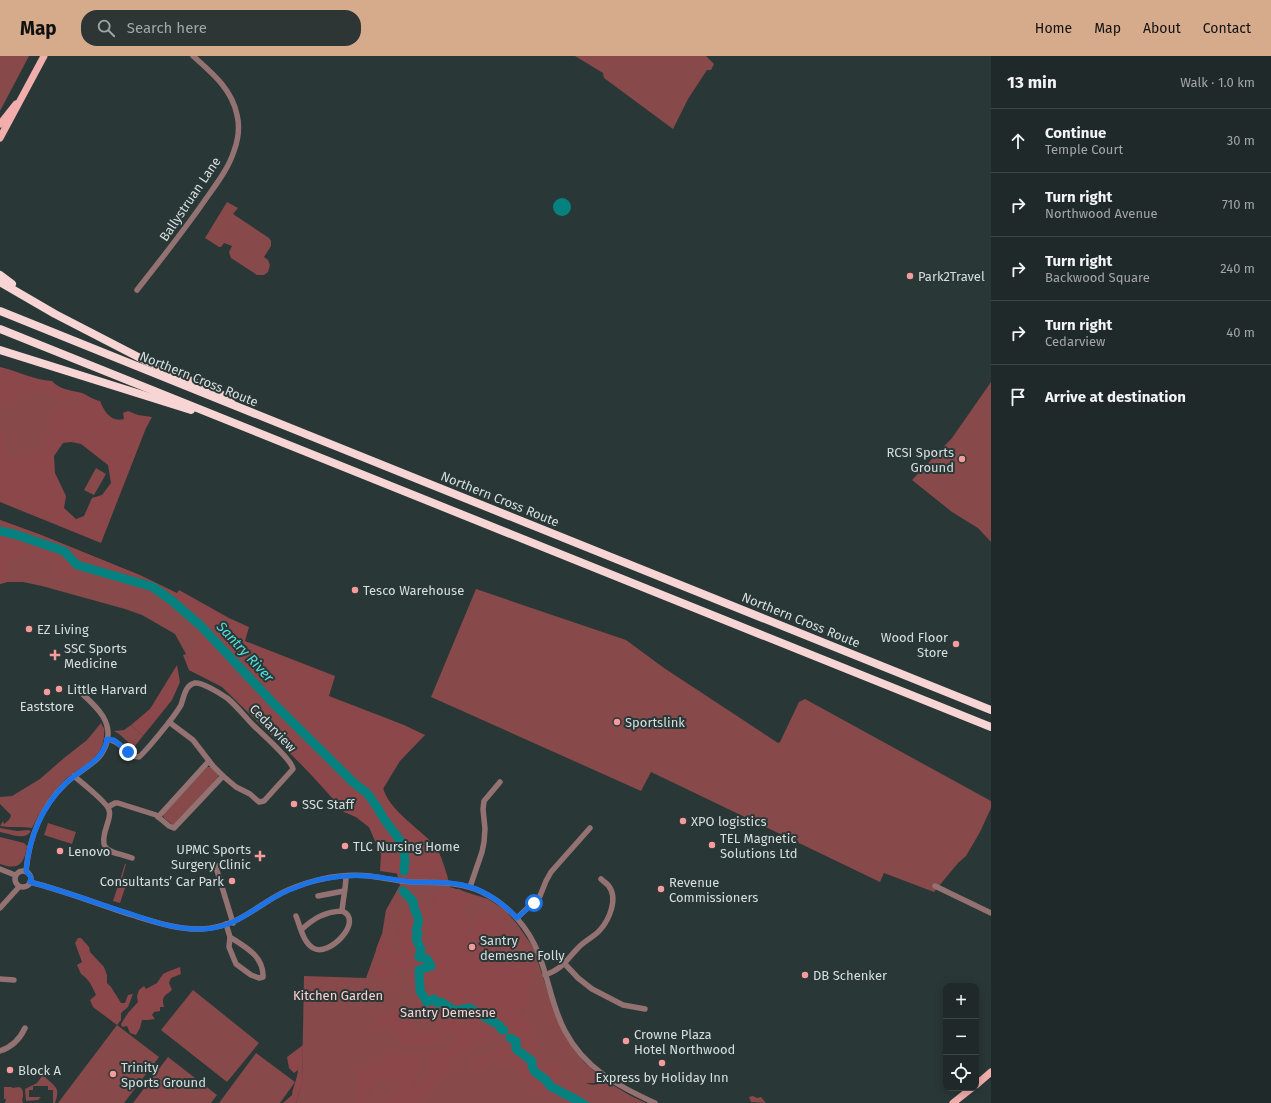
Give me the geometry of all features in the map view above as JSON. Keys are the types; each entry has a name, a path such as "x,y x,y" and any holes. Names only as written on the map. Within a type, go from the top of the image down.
{"highway":[{"path":"0,275 55,314"},
{"path":"0,282 55,314 144,360 313,436"},
{"name":"Northern Cross Route","path":"0,311 991,710"},
{"name":"Northern Cross Route","path":"0,329 991,726"},
{"path":"0,352 27,359 250,429"}],"main road":[{"path":"0,138 2,126 27,90 44,56"},
{"path":"979,1082 991,1072"},
{"path":"953,1103 968,1091"}],"street":[{"name":"Ballystruan Lane","path":"137,290 185,228 220,179 234,152 238,129 237,115 228,91 218,79 193,56"},
{"name":"Cedarview","path":"107,739 114,740 133,756 139,757 179,708 187,688 193,683 203,684 232,702 281,752 293,767 291,773 262,802 259,802 250,794 239,789 223,776 193,740 169,722"},
{"path":"26,871 20,871 15,875 14,882 19,887 25,887 30,882 31,877 26,871 31,841 40,817 51,800 65,784 100,757 107,739 108,729 103,715 77,689"},
{"path":"158,816 209,761"},
{"path":"74,776 108,807 110,815 103,837 104,846 109,850 132,858"},
{"path":"108,807 118,803 158,816 170,826 175,827 223,776"},
{"path":"470,887 484,842 484,801 500,782"},
{"path":"517,918 540,896 551,872 590,828"},
{"path":"215,864 233,922"},
{"path":"0,869 15,875"},
{"path":"30,882 172,926 187,929 202,929 233,922 287,891 319,880 346,876 369,876 411,882 447,883 470,887 491,897 505,906 517,918 532,939 560,1021 565,1032 580,1053 611,1081 628,1091 655,1103"},
{"path":"342,910 346,876"},
{"path":"545,975 554,972 578,947 599,931 610,915 612,893 609,886 601,879"},
{"path":"935,886 991,913"},
{"path":"0,908 19,887"},
{"path":"318,896 344,891"},
{"path":"296,916 301,930 309,945 318,950 323,950 337,941 347,928 350,918 349,915 342,910 328,913 319,916 308,923 301,930"},
{"path":"226,924 230,937 229,947 236,964 251,975 259,978 263,977 263,971 253,953 242,943 230,937"},
{"path":"564,963 578,978 592,989 623,1005 645,1009"},
{"path":"0,979 14,980"},
{"path":"0,1051 8,1048 16,1042 25,1028"}],"green space":[{"path":"0,56 29,56 0,111"},
{"path":"575,56 706,56 714,64 711,70 707,70 688,99 673,129 604,78 603,73"},
{"path":"227,202 238,208 233,214 269,238 271,241 271,246 264,257 268,260 270,265 268,272 264,275 257,275 231,258 229,252 232,246 224,243 221,247 219,247 205,238"},
{"path":"0,367 39,379 52,381 62,388 82,393 100,401 106,412 115,419 124,419 123,413 128,411 138,415 152,417 146,428 101,543 0,502 0,425 6,438 4,448 9,457 16,458 19,455 34,450 36,456 46,442 46,435 60,406 62,404 67,405 66,411 78,407 76,403 61,400 54,394 51,395 41,389 34,389 31,395 28,393 21,393 14,399 7,409 0,402","holes":["71,442 81,444 108,465 111,483 102,495 92,498 84,516 76,519 64,508 66,496 55,473 54,456 63,443"]},
{"name":"RCSI Sports Ground","path":"991,382 991,542 978,528 952,512 912,480 952,438"},
{"path":"37,383 79,400 81,406 46,446 37,459 5,462 0,447 0,401"},
{"path":"96,468 106,474 94,495 84,490"},
{"name":"Santry Demesne","path":"0,520 142,576 383,788 392,805 398,812 438,850 450,887 488,899 505,910 533,947 547,989 575,1051 585,1063 603,1079 597,1083 586,1083 595,1084 604,1080 646,1103 296,1103 302,1083 304,976 366,978 382,934 386,910 400,885 396,870 381,854 369,827 356,817 344,811 305,768 222,687 189,670 183,655 186,654 175,634 142,615 125,609 23,582 7,582 0,584"},
{"path":"0,520 142,576 177,593 179,590 229,618 249,627 245,641 335,676 329,696 404,725 425,735 400,761 383,789 392,805 435,846 441,857 448,878 407,875 380,871 381,854 369,827 356,817 344,812 324,788 241,702 221,685 189,670 186,661 199,639 195,623 165,606 166,599 148,590 144,593 138,593 90,576 74,574 56,579 59,564 29,550 22,557 8,563 5,572 7,582 0,584"},
{"name":"Sportslink","path":"476,589 626,640 664,668 778,743 780,742 799,702 805,699 991,801 991,808 980,832 966,856 958,863 934,892 884,873 880,882 651,772 641,791 431,697"},
{"path":"177,665 180,682 172,700 143,736 131,725 150,709"},
{"path":"101,723 104,731 103,744 99,751 88,763 67,778 56,789 32,828 0,826 3,821 4,824 8,821 11,815 0,804 0,797 12,796 40,779 87,740"},
{"path":"131,725 143,736 134,747 114,731 124,730"},
{"path":"207,767 211,767 218,774 218,777 173,825 164,818 163,815"},
{"path":"48,823 76,832 72,844 44,835"},
{"path":"0,828 17,831 31,831 25,836 17,836 0,832"},
{"path":"0,837 24,843 27,846 24,858 19,865 11,867 0,864"},
{"path":"125,864 120,886 125,888 120,903 113,901"},
{"path":"459,889 473,897 471,907 463,898 466,916 471,925 488,910 495,919 506,918 501,929 513,931 513,941 496,951 510,948 533,961 532,977 527,986 526,995 530,1004 519,1011 532,1028 523,1041 532,1037 538,1047 534,1058 543,1065 554,1062 561,1070 556,1079 565,1085 570,1079 576,1085 566,1099 546,1096 532,1088 522,1079 513,1064 500,1059 490,1060 480,1069 471,1071 474,1060 489,1052 506,1048 498,1036 452,1058 430,1091 419,1103 378,1103 394,1095 402,1087 393,1079 379,1080 370,1087 367,1103 356,1103 358,1093 358,1071 370,1066 374,1058 381,1065 398,1049 421,1059 412,1094 421,1082 428,1076 431,1052 443,1053 456,1040 452,1032 442,1036 435,1044 413,1046 401,1045 388,1023 374,1029 369,1026 382,1018 371,1013 372,1007 384,1012 391,1008 401,1014 401,1024 410,1018 417,1019 408,1035 435,1031 439,1027 426,1017 417,1006 409,978 412,971 406,968 394,970 388,981 376,977 372,970 379,961 394,965 386,958 380,957 376,949 382,934 386,939 389,949 398,953 402,946 399,931 400,924 404,913 413,902 419,897 429,908 433,902 432,895 437,892"},
{"path":"78,938 81,938 89,947 90,952 104,967 107,975 107,983 121,1003 125,1003 128,995 133,994 128,1007 121,1013 121,1020 117,1025 93,1007 90,1000 96,995 88,980 81,974 77,965 82,962 75,943"},
{"path":"180,967 181,974 171,978 169,983 172,990 163,998 164,1007 160,1007 160,1011 154,1012 152,1015 155,1019 142,1020 136,1035 130,1033 127,1026 122,1027 121,1024 128,1013 138,1002 137,996 139,990 144,986 146,989 157,983 163,974"},
{"path":"193,990 259,1043 227,1082 161,1030"},
{"name":"Trinity Sports Ground","path":"117,1025 159,1057 124,1103 58,1103"},
{"path":"303,1045 302,1084 296,1103 283,1103 292,1095 298,1070 294,1073 289,1068 287,1057"},
{"path":"256,1053 295,1082 280,1103 219,1103"},
{"path":"168,1057 217,1095 211,1103 133,1103"},
{"path":"42,1076 54,1085 57,1090 57,1098 55,1103 53,1103 53,1090 48,1090 48,1086 33,1086 33,1090 29,1090 29,1097 41,1097 38,1100 26,1101 25,1089 37,1083"},
{"path":"4,1087 21,1088 23,1091 23,1103 5,1103 6,1099 4,1099"},
{"path":"753,1096 757,1098 761,1097 766,1103 751,1102 749,1097"}],"water":[{"path":"562,198 568,201 571,207 568,213 562,216 556,213 553,207 556,201"},
{"path":"572,1096 591,1103 575,1103 570,1100 570,1097"}],"waterway":[{"name":"Santry River","path":"0,531 14,534 64,551 77,565 153,587 171,600 201,626 273,703 354,783 367,793 402,843 405,860 404,871"},
{"name":"Santry River","path":"403,891 413,901 414,909 418,918 416,930 418,934 416,938 421,950 419,957 427,959 431,966 419,970 420,991 427,1002 434,999 437,1003 441,1002 455,1011 469,1008 499,1025 502,1030 504,1030"},
{"name":"Santry River","path":"510,1038 516,1041 516,1049 532,1061 532,1066 535,1072 546,1080 550,1086 582,1103"}],"place":[{"name":"Park2Travel","path":"910,276"},
{"name":"RCSI Sports Ground","path":"962,459"},
{"name":"Tesco Warehouse","path":"355,590"},
{"name":"EZ Living","path":"29,629"},
{"name":"Wood Floor Store","path":"956,644"},
{"name":"SSC Sports Medicine","path":"55,655"},
{"name":"Little Harvard","path":"59,689"},
{"name":"Eaststore","path":"47,692"},
{"name":"Sportslink","path":"617,722"},
{"name":"SSC Staff","path":"294,804"},
{"name":"XPO logistics","path":"683,821"},
{"name":"TEL Magnetic Solutions Ltd","path":"712,845"},
{"name":"TLC Nursing Home","path":"345,846"},
{"name":"Lenovo","path":"60,851"},
{"name":"UPMC Sports Surgery Clinic","path":"260,856"},
{"name":"Consultants’ Car Park","path":"232,881"},
{"name":"Revenue Commissioners","path":"661,889"},
{"name":"Santry demesne Folly","path":"472,947"},
{"name":"DB Schenker","path":"805,975"},
{"name":"Crowne Plaza Hotel Northwood","path":"626,1041"},
{"name":"Express by Holiday Inn","path":"662,1063"},
{"name":"Block A","path":"10,1070"},
{"name":"Trinity Sports Ground","path":"113,1074"}],"route":[{"path":"128,752 114,740 107,739 103,752 97,759 65,784 51,800 40,817 31,841 26,865 26,871 31,877 30,882 160,924 190,929 207,929 233,922 287,891 307,883 346,876 369,876 411,882 447,883 470,887 483,892 505,906 517,918 534,903"}],"park label":[{"name":"Kitchen Garden","path":"338,995"}]}
